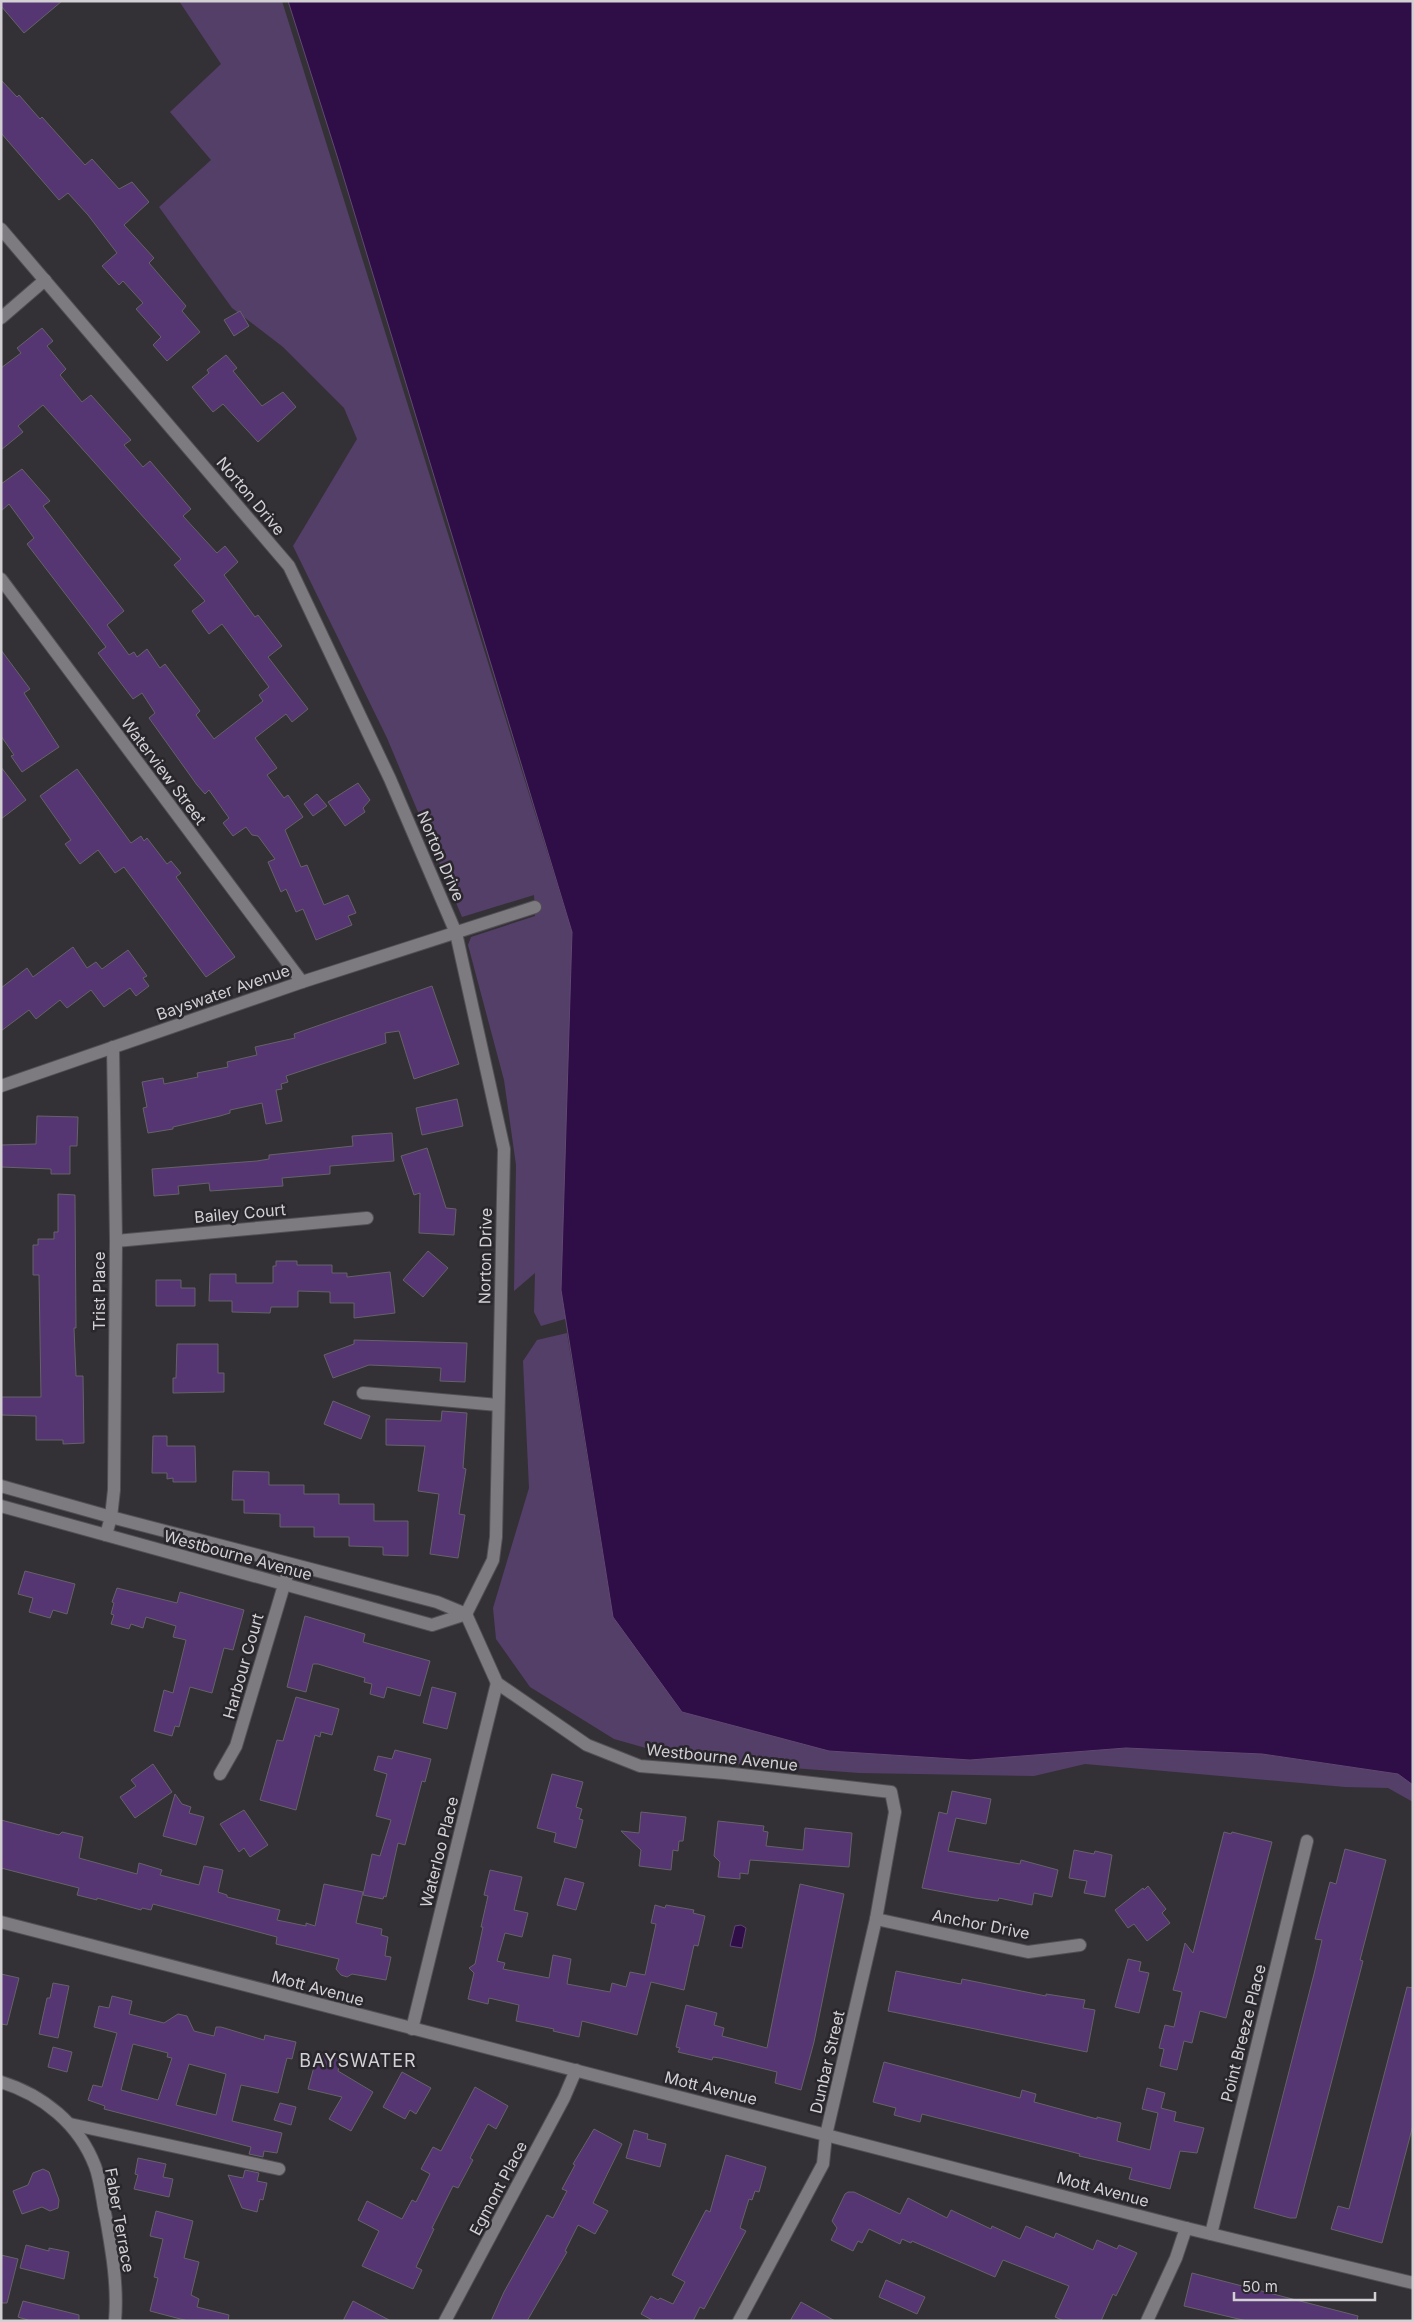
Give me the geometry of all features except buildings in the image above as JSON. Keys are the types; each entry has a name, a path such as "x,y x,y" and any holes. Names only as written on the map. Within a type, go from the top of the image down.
{"street":[{"name":"Norton Drive","path":"1,229 289,566 390,779 456,933 504,1149 496,1537 493,1560 466,1614"},
{"path":"1,318 45,280"},
{"name":"Waterview Street","path":"1,579 302,982"},
{"name":"Bayswater Avenue","path":"1,1086 302,982 535,907"},
{"name":"Trist Place","path":"106,1535 111,1517 114,1490 116,1241 113,1047"},
{"name":"Bailey Court","path":"116,1241 367,1218"},
{"path":"363,1393 498,1405"},
{"name":"Westbourne Avenue","path":"1,1486 290,1565 437,1602 466,1614"},
{"name":"Westbourne Avenue","path":"1,1506 432,1625 466,1614"},
{"name":"Harbour Court","path":"220,1774 236,1746 290,1565"},
{"path":"466,1614 498,1683"},
{"name":"Westbourne Avenue","path":"498,1683 587,1745 640,1766 725,1773 892,1792"},
{"name":"Waterloo Place","path":"412,2029 498,1683"},
{"name":"Dunbar Street","path":"739,2321 823,2164 826,2134 876,1919 895,1812 892,1792"},
{"name":"Point Breeze Place","path":"1212,2234 1307,1841"},
{"name":"Anchor Drive","path":"876,1919 1028,1952 1080,1945"},
{"name":"Mott Avenue","path":"1,1922 1186,2228 1413,2283"},
{"name":"Egmont Place","path":"445,2321 564,2098 576,2070"},
{"name":"Faber Terrace","path":"1,2082 15,2086 52,2107 70,2124 86,2144 96,2168 114,2259 116,2321"},
{"path":"70,2124 279,2168"},
{"path":"1147,2321 1176,2258 1186,2228"}],"shaded area":[{"path":"179,1 282,1 572,932 565,1319 541,1326 534,1312 535,1273 514,1291 516,1165 504,1080 468,945 471,937 535,916 534,895 462,917 387,738 293,546 357,439 344,408 283,347 232,308 159,207 211,160 170,112 221,64"},
{"path":"288,1 1413,1 1413,1785 1398,1774 1262,1754 1126,1748 970,1760 829,1751 682,1712 613,1617 561,1290 572,932 338,159"},
{"path":"567,1333 613,1617 682,1712 829,1751 970,1760 1126,1748 1262,1754 1398,1774 1413,1785 1413,1802 1388,1788 1345,1787 1085,1764 1034,1776 859,1773 688,1760 614,1739 530,1687 496,1639 493,1608 529,1488 523,1361 537,1340"},
{"path":"741,1925 746,1928 742,1948 730,1946 735,1926"}],"district":[{"name":"BAYSWATER","path":"358,2061"}]}
